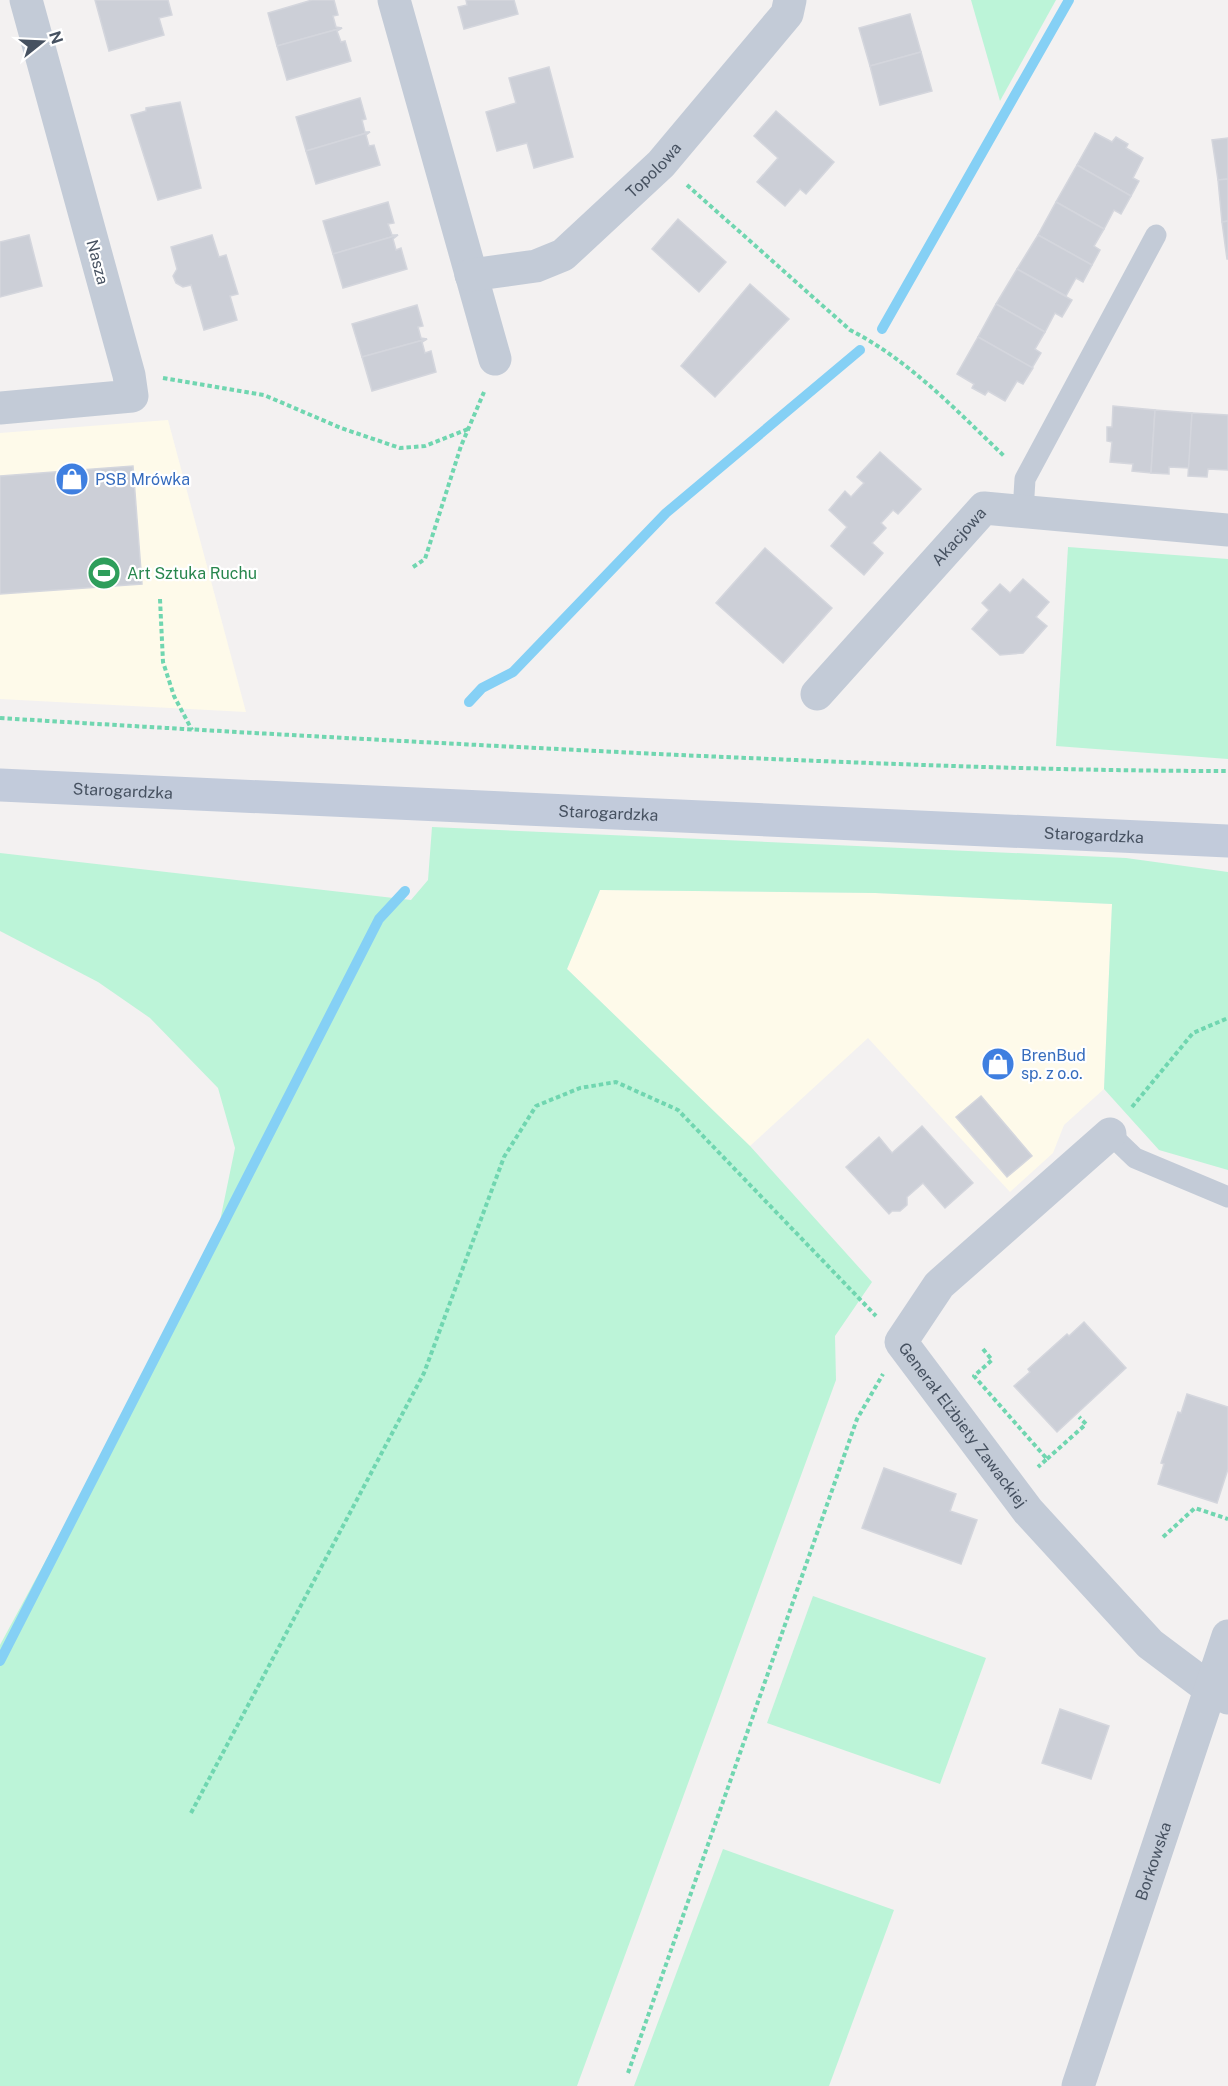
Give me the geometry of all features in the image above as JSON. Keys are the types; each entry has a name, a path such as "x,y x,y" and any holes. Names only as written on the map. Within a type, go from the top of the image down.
{"main road":[{"name":"Starogardzka","path":"0,784 1224,843"}],"street":[{"name":"Nasza","path":"26,0 129,375"},
{"path":"394,0 495,359"},
{"name":"Topolowa","path":"471,275 536,266 563,255 661,164 787,14 790,0"},
{"path":"0,408 132,396 129,375"},
{"name":"Akacjowa","path":"818,694 984,508 1228,530"},
{"name":"Generał Elżbiety Zawackiej","path":"1110,1134 939,1285 901,1342 1028,1511 1150,1644 1219,1694"},
{"name":"Borkowska","path":"1078,2086 1219,1694 1228,1636"}],"lane":[{"path":"1023,512 1024,479 1156,235"},
{"path":"1110,1134 1135,1158 1228,1197"}],"path":[{"path":"661,164 850,330 868,339 927,382 1007,459 1028,473"},
{"path":"413,567 424,559 468,429 495,359"},
{"path":"129,375 186,381 204,387 264,395 341,428 400,448 425,446 468,429"},
{"path":"160,599 164,662 174,696 192,730"},
{"path":"0,718 192,730 837,762 1098,771 1228,771"},
{"path":"1110,1134 1193,1033 1228,1017"},
{"path":"191,1813 424,1372 504,1157 536,1106 580,1088 616,1082 678,1110 901,1342 857,1419 628,2073"},
{"path":"983,1349 992,1360 974,1376 1047,1459"},
{"path":"1041,1476 1035,1469 1086,1424 1079,1417"},
{"path":"1163,1537 1195,1508 1228,1519"}],"shaded area":[{"path":"168,420 246,712 0,699 0,433"},
{"name":"BrenBud sp. z o.o.","path":"600,890 875,893 1112,904 1104,1089 1064,1125 1053,1153 1010,1192 868,1038 750,1146 567,969"}],"green space":[{"path":"971,0 1056,0 1000,101"},
{"path":"1068,547 1228,559 1228,759 1056,746"},
{"path":"432,827 1126,858 1228,872 1228,1170 1159,1150 1104,1089 1112,904 875,893 600,890 567,969 750,1146 872,1282 835,1336 836,1380 577,2086 0,2086 0,1645 214,1250 235,1148 218,1088 150,1018 98,982 0,931 0,853 411,900 428,880"},
{"path":"813,1596 986,1658 940,1784 767,1723"},
{"path":"723,1849 894,1910 829,2086 634,2086"}],"building":[{"path":"95,0 168,0 172,15 159,18 164,35 109,51"},
{"path":"312,0 334,0 338,15 333,16 336,27 342,28 277,46 268,13"},
{"path":"466,0 514,0 518,14 464,29 458,7 467,5"},
{"path":"910,14 921,52 870,66 859,28"},
{"path":"342,28 337,31 341,42 345,41 351,61 287,80 277,46"},
{"path":"921,52 932,91 880,105 870,66"},
{"path":"549,67 573,157 534,168 527,143 497,151 486,112 516,103 509,78"},
{"path":"360,98 366,119 362,120 365,132 370,132 306,151 296,117"},
{"path":"180,102 201,188 158,200 131,115 146,111 146,108"},
{"path":"776,111 834,162 806,194 800,189 785,206 757,182 778,158 754,136"},
{"path":"370,132 366,135 369,146 374,145 380,165 316,184 306,151"},
{"path":"1095,133 1112,142 1116,137 1128,144 1126,148 1143,158 1133,178 1139,181 1131,196 1077,165"},
{"path":"1228,138 1228,179 1218,180 1212,140"},
{"path":"1077,165 1131,196 1121,214 1114,210 1104,229 1056,202"},
{"path":"1228,179 1228,221 1222,222 1218,180"},
{"path":"388,202 394,223 388,224 392,235 398,235 333,254 323,221"},
{"path":"1056,202 1104,229 1094,246 1100,250 1092,265 1038,235"},
{"path":"678,219 726,262 699,292 652,249"},
{"path":"1228,221 1228,259 1227,259 1222,222"},
{"path":"29,235 42,286 0,297 0,242"},
{"path":"212,235 219,257 226,255 238,294 230,296 237,320 204,330 191,285 183,287 176,283 173,276 177,269 171,247"},
{"path":"398,235 393,239 396,250 401,248 407,269 343,288 333,254"},
{"path":"1038,235 1092,265 1083,282 1076,278 1066,296 1017,269"},
{"path":"1017,269 1072,300 1062,317 1055,313 1045,332 996,304"},
{"path":"750,284 789,319 715,397 681,366"},
{"path":"996,304 1045,332 1035,349 1041,353 1032,368 978,337"},
{"path":"417,305 423,326 418,327 421,338 427,339 362,357 352,324"},
{"path":"978,337 1033,368 1023,384 1017,381 1005,401 988,391 985,395 972,388 974,384 957,374"},
{"path":"427,339 422,342 425,353 431,351 436,372 372,391 362,357"},
{"path":"1113,406 1155,410 1151,473 1132,471 1133,464 1110,462 1112,442 1107,441 1107,427 1112,427"},
{"path":"1155,410 1192,413 1189,468 1169,467 1169,474 1151,473"},
{"path":"1192,413 1228,415 1228,470 1208,469 1207,477 1188,476"},
{"path":"880,452 921,489 898,514 893,510 881,523 886,528 872,543 883,553 864,575 831,546 847,527 829,510 845,491 851,497 864,483 857,477"},
{"path":"133,466 142,584 0,594 0,476"},
{"path":"765,548 832,608 783,663 716,603"},
{"path":"1023,579 1049,602 1036,617 1047,626 1023,653 1000,655 972,629 989,610 982,603 1000,584 1010,593"},
{"path":"981,1096 1032,1156 1007,1177 956,1117"},
{"path":"922,1126 973,1183 945,1208 923,1183 907,1197 907,1205 900,1211 892,1211 889,1214 846,1167 879,1137 892,1153"},
{"path":"1084,1322 1126,1368 1057,1432 1014,1386 1030,1372 1028,1369"},
{"path":"1187,1394 1228,1407 1228,1469 1217,1503 1158,1484 1164,1464 1161,1463 1178,1412 1181,1413"},
{"path":"884,1468 956,1494 950,1511 977,1520 961,1564 862,1528"},
{"path":"1060,1709 1109,1726 1091,1779 1042,1763"}],"waterway":[{"path":"882,329 1069,0"},
{"path":"469,702 482,688 513,672 666,513 860,350"},
{"path":"0,1661 379,919 405,891"}],"place":[{"name":"PSB Mrówka","path":"72,479"},
{"name":"Art Sztuka Ruchu","path":"104,573"},
{"name":"BrenBud sp. z o.o.","path":"998,1064"}]}
